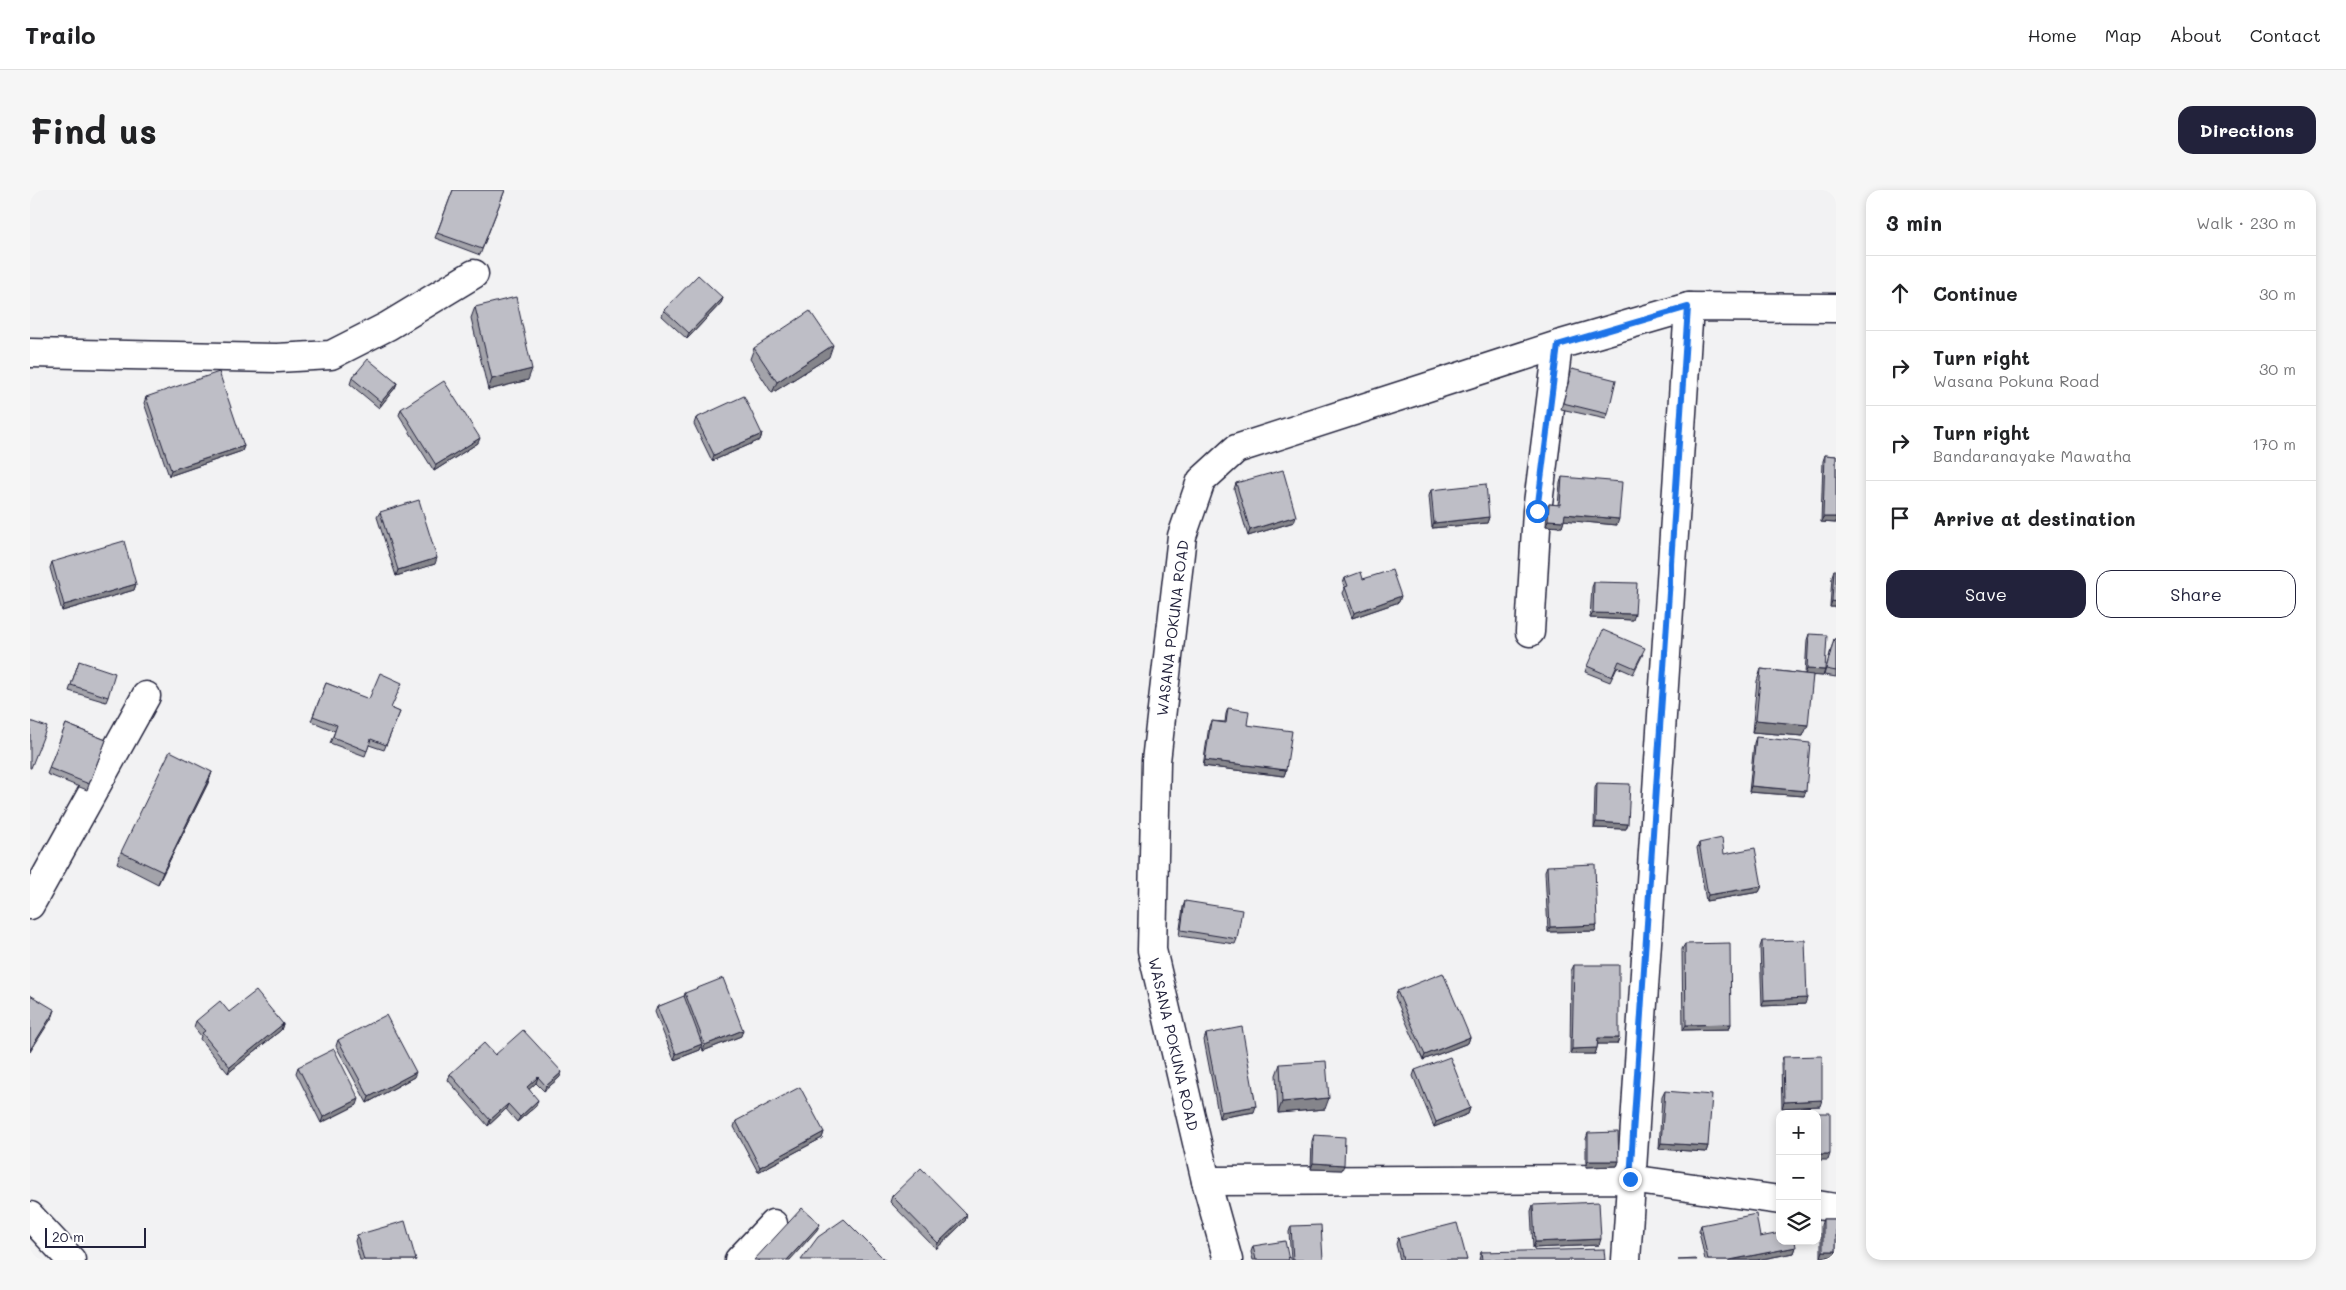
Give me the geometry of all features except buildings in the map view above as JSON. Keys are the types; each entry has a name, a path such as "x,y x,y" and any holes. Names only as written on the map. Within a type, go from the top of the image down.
{"street":[{"path":"30,353 277,358 331,355 388,326 474,274"},
{"path":"1626,1260 1688,307"},
{"name":"WASANA POKUNA ROAD","path":"1228,1260 1206,1181 1152,950 1157,751 1182,536 1201,481 1236,449 1558,345 1688,307 1836,308"},
{"path":"1530,632 1537,511 1558,345"},
{"path":"30,905 146,696"},
{"path":"1206,1181 1630,1179 1776,1199"},
{"path":"1821,1206 1836,1208"},
{"path":"30,1216 71,1260"},
{"path":"739,1260 773,1224"}],"route":[{"path":"1537,511 1558,345 1688,307 1630,1179"}]}
